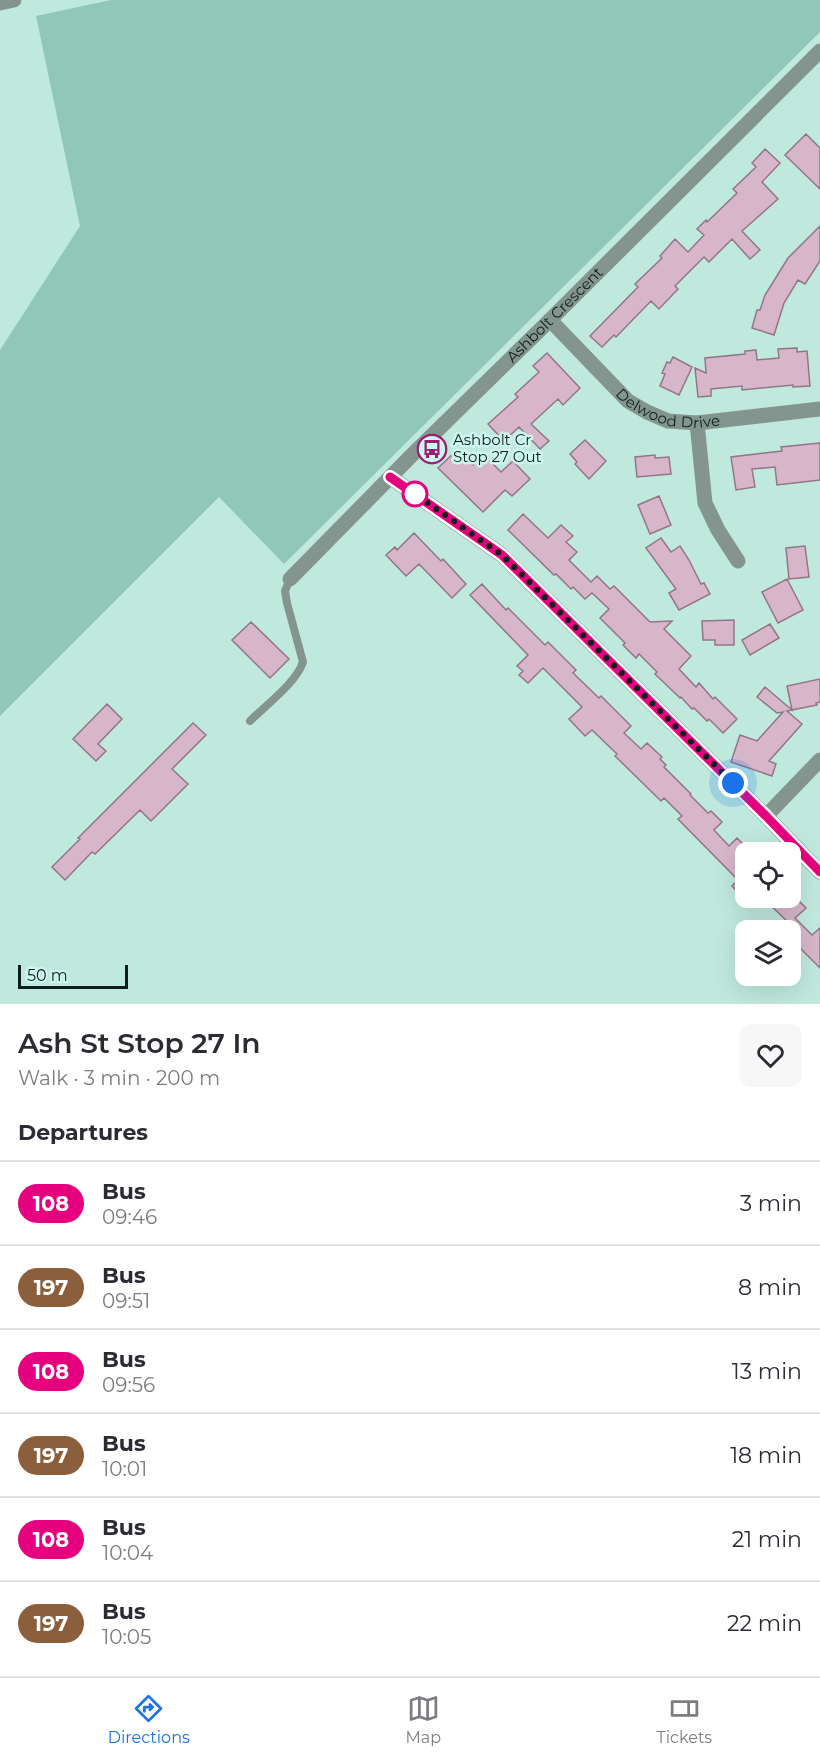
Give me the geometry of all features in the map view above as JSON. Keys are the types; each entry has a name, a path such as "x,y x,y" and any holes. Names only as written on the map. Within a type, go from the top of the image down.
{"street":[{"path":"0,3 14,0"},
{"name":"Ashbolt Crescent","path":"290,579 820,51"},
{"name":"Delwood Drive","path":"550,320 628,401 668,421 697,423 820,409"},
{"path":"697,423 705,503 718,530 738,561"},
{"path":"390,477 502,555 820,872"},
{"path":"766,816 820,760"}],"lane":[{"path":"250,721 300,671 303,662 285,591 290,579"}],"green space":[{"path":"111,0 820,0 820,32 284,564 219,497 0,716 0,350 80,226 36,16"}],"building":[{"path":"806,134 820,148 820,189 785,155"},
{"path":"765,149 780,163 762,182 778,199 742,231 760,250 750,259 732,239 709,262 704,257 675,286 678,289 659,309 651,301 616,337 614,335 602,347 590,336 638,287 635,284 662,258 660,256 675,239 688,252 704,235 697,229 737,193 733,189 756,167 752,163"},
{"path":"820,226 820,261 805,284 798,280 784,303 774,335 752,328 757,310 760,310 765,295 788,258"},
{"path":"797,348 797,352 807,351 810,386 793,387 793,385 742,390 742,386 711,389 711,396 698,397 695,368 706,373 705,358 745,354 745,351 756,350 757,360 779,358 778,349"},
{"path":"547,353 580,388 563,405 558,399 531,424 549,441 540,449 519,427 504,441 488,424 518,397 515,394 539,372 533,366"},
{"path":"673,357 692,367 679,395 660,386 665,374 662,373 667,362 670,363"},
{"path":"585,440 606,461 589,479 575,464 577,462 570,454"},
{"path":"820,443 820,480 777,485 775,467 752,469 755,487 736,490 731,457 782,451 781,447"},
{"path":"457,450 473,465 484,455 501,472 513,461 530,479 512,496 505,490 483,512 438,468"},
{"path":"655,455 655,458 669,457 671,474 637,477 635,457"},
{"path":"659,496 671,525 650,534 638,505"},
{"path":"523,514 548,538 561,525 573,536 566,542 577,552 569,560 591,582 597,576 610,589 614,586 650,622 672,621 664,629 691,656 679,669 696,687 699,683 713,699 715,697 737,719 723,733 709,719 707,721 680,698 655,674 657,672 639,654 636,658 623,645 625,643 600,618 609,609 592,593 585,599 573,587 571,589 508,530"},
{"path":"414,533 466,584 452,598 419,564 406,576 386,555 395,547 397,550"},
{"path":"661,538 671,552 680,546 701,584 704,583 710,594 679,610 669,593 676,589 646,548"},
{"path":"805,546 809,577 789,579 786,548"},
{"path":"787,579 803,610 778,623 762,592"},
{"path":"482,584 506,610 508,608 545,645 548,642 576,670 573,673 599,698 601,696 631,726 624,733 641,749 647,743 662,757 660,759 666,765 664,767 708,813 711,811 722,822 714,830 729,846 737,838 741,842 735,842 735,877 678,819 682,816 664,798 661,801 592,730 585,736 569,719 582,707 543,668 528,683 519,675 523,671 517,666 528,655 470,595"},
{"path":"734,620 734,645 715,645 715,640 703,640 702,621"},
{"path":"251,622 289,659 270,678 232,640"},
{"path":"770,624 779,638 750,655 742,640"},
{"path":"820,679 820,702 816,703 817,705 792,710 787,686"},
{"path":"765,687 792,710 787,711 802,724 769,761 776,764 772,776 731,762 740,735 757,741 783,712 777,713 757,697"},
{"path":"107,704 122,719 98,744 106,751 96,761 73,739"},
{"path":"193,723 206,735 172,769 188,784 151,821 140,810 95,854 92,852 65,880 52,867"},
{"path":"801,903 806,908 795,918 797,920 786,920 773,908 801,908"},
{"path":"801,924 812,935 820,928 820,968 801,949"}],"bus line":[{"name":"108","path":"390,477 502,555 820,872"}],"place":[{"name":"Ashbolt Cr Stop 27 Out","path":"432,449"}],"route":[{"path":"415,494 408,489 502,555 733,783"}]}
